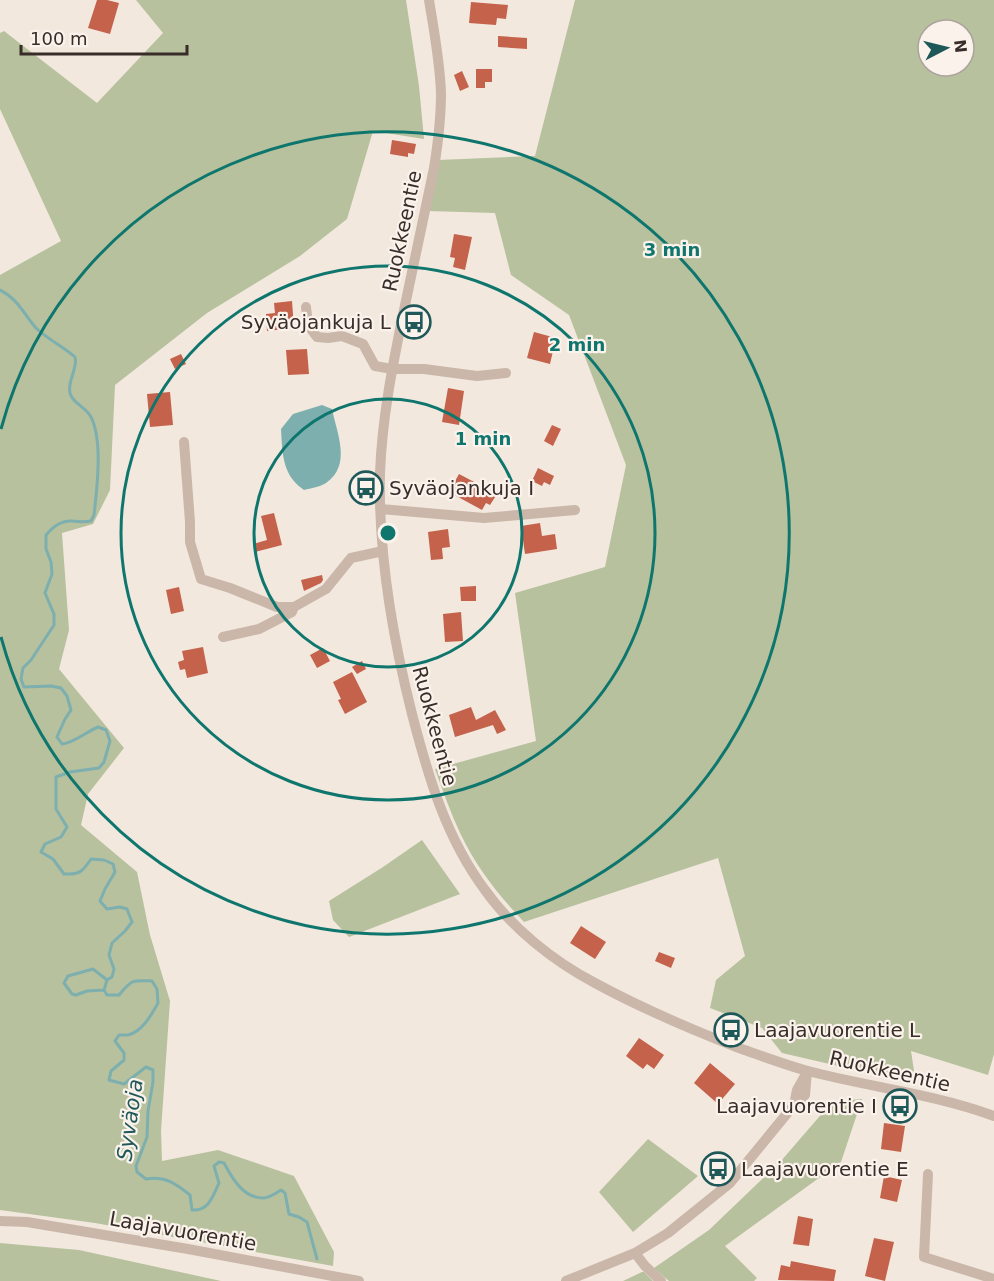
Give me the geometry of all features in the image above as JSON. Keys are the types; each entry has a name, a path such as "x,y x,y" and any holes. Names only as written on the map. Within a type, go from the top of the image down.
{"street":[{"name":"Ruokkeentie","path":"429,0 441,93 438,141 392,369 380,472 383,551 390,620 422,754 447,825 484,890 506,916 530,939 563,964 591,981 679,1024 765,1058 807,1071 941,1100 994,1116"},
{"path":"306,307 308,325 317,337 342,336 363,344 375,366 477,376 506,373"},
{"path":"184,442 190,542 201,579 230,588 277,608 294,607 326,589 351,558 383,551"},
{"path":"381,509 483,518 575,510"},
{"path":"223,637 259,629 292,612 294,607"},
{"path":"566,1281 635,1253 668,1233 730,1183 794,1105 805,1095 807,1071"},
{"path":"928,1174 924,1257 994,1279"},
{"name":"Laajavuorentie","path":"0,1221 27,1222 359,1281"},
{"path":"635,1253 661,1281"}],"green space":[{"path":"136,0 406,0 419,86 424,139 373,131 347,219 300,256 207,313 115,385 110,490 93,524 62,533 69,630 59,669 124,748 88,794 81,825 137,872 150,935 170,1001 161,1131 162,1161 218,1150 294,1176 334,1252 333,1266 95,1223 0,1210 0,275 61,241 0,109 0,33 4,31 97,103 163,33"},
{"path":"575,0 994,0 994,1054 988,1075 911,1051 916,1084 782,1053 762,1028 710,1008 716,980 745,956 718,858 524,922 489,881 474,859 450,811 435,769 536,741 515,593 605,567 626,465 569,315 511,275 495,213 428,211 438,160 535,156"},
{"path":"422,840 460,894 349,937 333,920 329,901"},
{"path":"862,1099 841,1162 725,1246 757,1278 754,1281 669,1281 654,1268 709,1230 781,1161 831,1103"},
{"path":"648,1139 698,1176 633,1232 599,1192"},
{"path":"0,1243 79,1250 221,1281 0,1281"},
{"path":"642,1272 653,1281 623,1281"}],"water":[{"path":"322,405 332,409 341,458 334,476 326,483 304,490 294,481 287,469 283,456 281,429 293,414"}],"building":[{"path":"97,0 119,3 110,34 88,28"},
{"path":"471,2 508,5 506,19 497,18 496,25 469,23"},
{"path":"498,36 527,38 527,49 498,47"},
{"path":"476,69 492,69 492,82 485,82 485,88 476,88"},
{"path":"462,71 469,87 460,91 454,75"},
{"path":"392,140 416,144 414,154 408,153 408,157 390,154"},
{"path":"454,234 472,237 465,270 453,267 455,258 450,257"},
{"path":"292,301 294,328 267,331 266,314 275,313 274,303"},
{"path":"534,332 556,338 550,364 527,358"},
{"path":"307,349 309,374 288,375 286,350"},
{"path":"181,354 186,364 175,369 170,359"},
{"path":"448,388 464,391 459,425 442,422"},
{"path":"170,392 173,425 150,427 147,394"},
{"path":"552,425 561,429 553,446 544,441"},
{"path":"538,468 554,476 550,485 544,482 542,486 532,481"},
{"path":"459,474 497,494 490,505 486,503 482,510 449,492"},
{"path":"274,513 282,545 255,552 253,544 267,540 261,516"},
{"path":"540,523 542,536 555,534 557,549 525,554 521,526"},
{"path":"448,529 450,547 442,548 443,559 431,560 428,532"},
{"path":"322,575 321,583 304,591 301,580"},
{"path":"476,586 476,601 461,601 460,587"},
{"path":"179,587 184,611 171,614 166,590"},
{"path":"461,612 463,641 445,642 443,614"},
{"path":"203,647 208,673 187,678 185,669 180,670 178,662 184,660 182,651"},
{"path":"323,648 330,661 317,668 310,655"},
{"path":"362,661 366,669 357,674 352,667"},
{"path":"352,672 367,702 345,714 333,682"},
{"path":"471,707 476,720 495,710 506,730 497,734 493,725 455,737 449,715"},
{"path":"581,926 606,942 595,959 570,943"},
{"path":"659,952 675,958 671,968 655,961"},
{"path":"639,1038 664,1055 654,1069 647,1064 643,1069 626,1056"},
{"path":"710,1063 735,1084 718,1104 694,1083"},
{"path":"884,1123 905,1126 901,1152 881,1149"},
{"path":"884,1176 902,1180 897,1202 880,1198"},
{"path":"798,1216 813,1219 809,1246 793,1244"},
{"path":"874,1238 894,1242 885,1281 865,1276"},
{"path":"791,1261 836,1270 834,1281 778,1280 781,1265 790,1267"}],"waterway":[{"name":"Syväoja","path":"0,290 16,302 40,332 75,357 70,393 73,400 91,417 97,439 98,465 94,515 91,521 60,523 46,535 46,549 51,562 52,574 45,593 54,614 54,625 31,660 23,668 21,679 24,687 61,688 67,696 71,710 57,737 62,744 71,742 98,727 106,730 110,741 104,762 99,768 70,772 56,777 56,809 67,827 61,837 45,844 41,852 53,859 64,874 74,874 80,871 91,859 104,860 113,864 115,872 100,901 107,909 120,907 127,909 132,922 112,943 109,955 114,969 104,990 107,995 119,995 130,983 141,981 152,981 157,989 158,1003 146,1022 133,1033 119,1035 115,1041 124,1053 124,1060 111,1071 109,1080 124,1084 146,1067 153,1070 147,1137 136,1166 137,1172 146,1179 169,1181 179,1187 190,1195 192,1210 203,1208 212,1198 219,1183 214,1166 219,1162 224,1163 235,1181 250,1195 265,1198 281,1190 285,1193 289,1214 307,1222 317,1259"},
{"path":"104,990 87,991 76,995 72,994 64,983 68,976 93,969 107,980"}],"place":[{"name":"Syväojankuja L","path":"414,322"},
{"name":"Syväojankuja I","path":"366,488"},
{"name":"Laajavuorentie L","path":"731,1030"},
{"name":"Laajavuorentie I","path":"900,1106"},
{"name":"Laajavuorentie E","path":"718,1169"}]}
